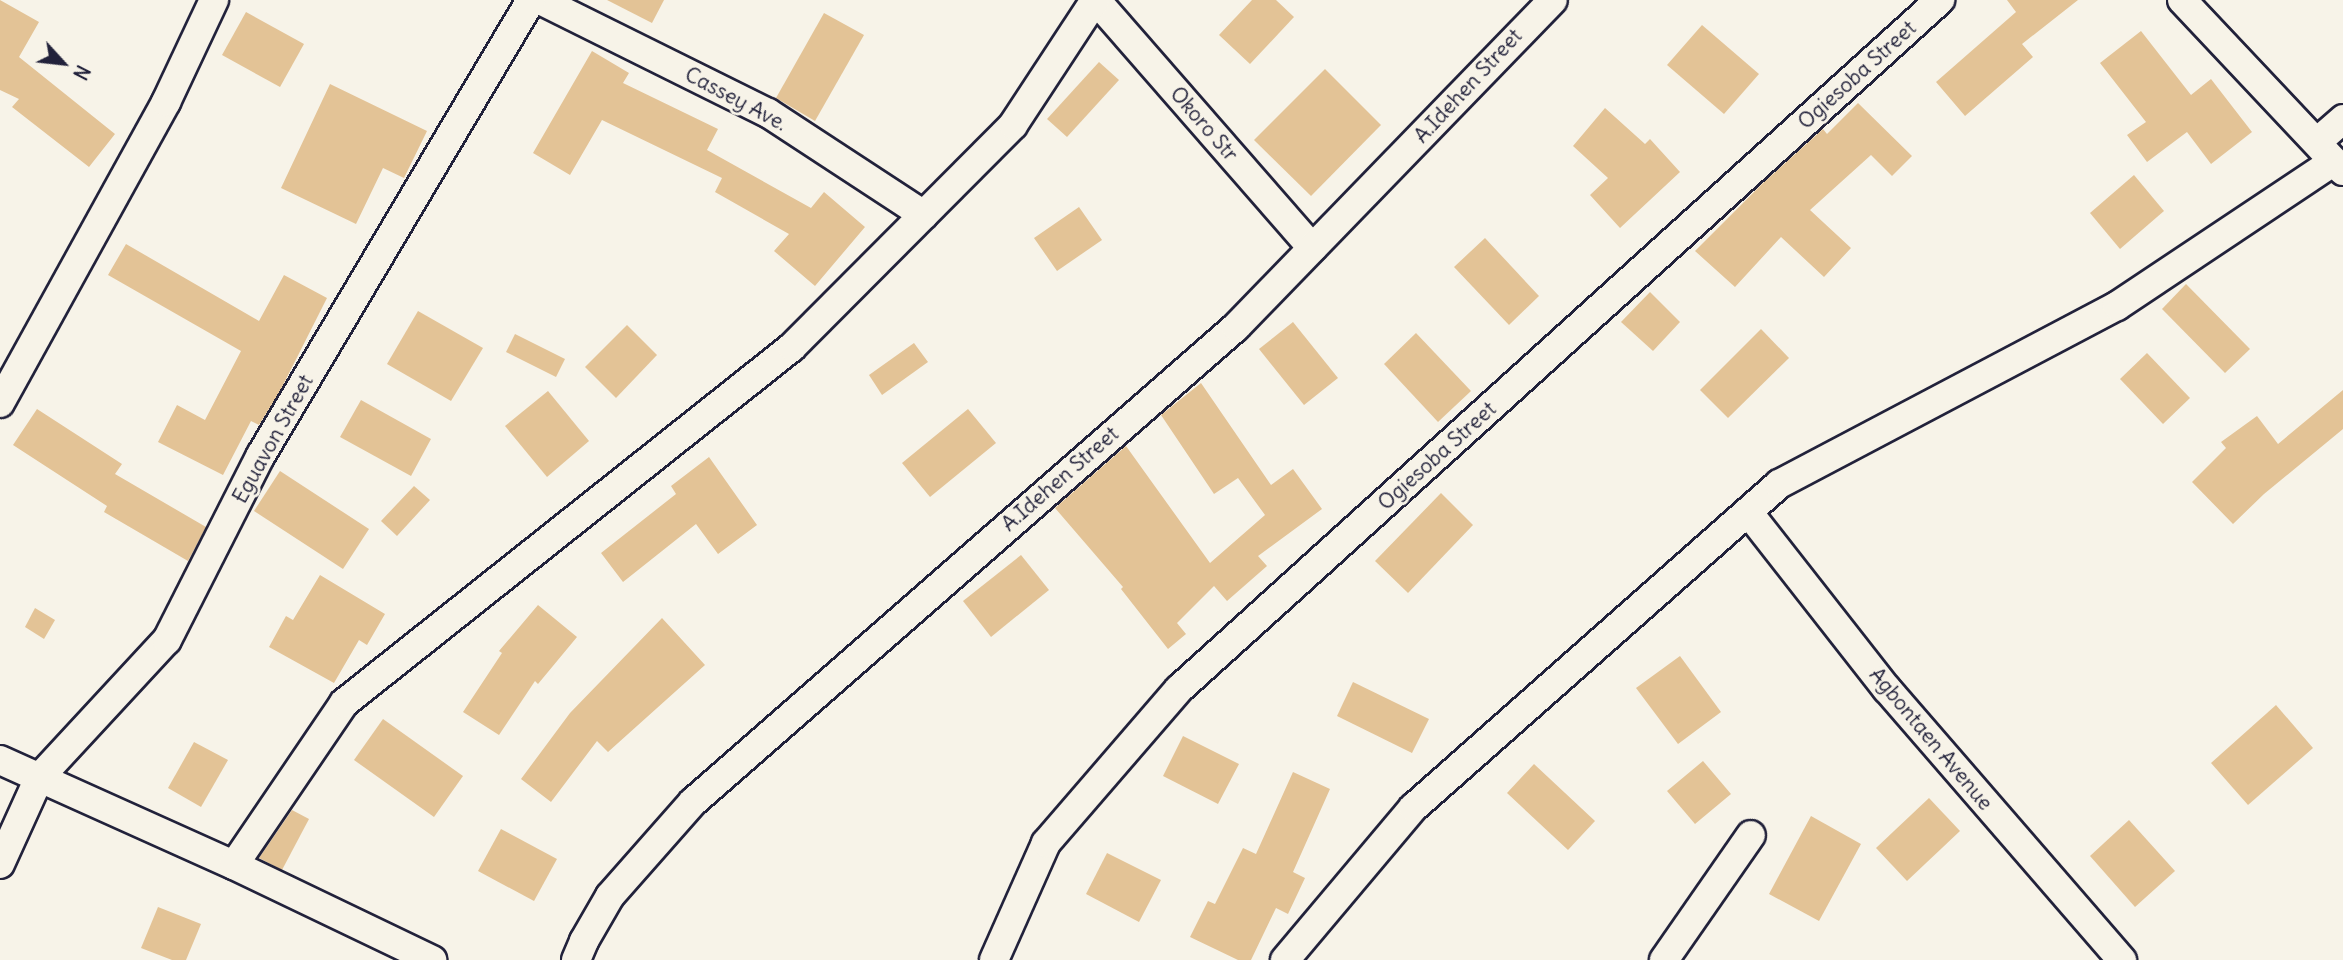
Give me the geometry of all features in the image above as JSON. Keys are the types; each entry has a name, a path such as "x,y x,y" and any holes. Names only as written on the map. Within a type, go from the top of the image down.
{"street":[{"path":"0,403 166,102 214,0"},
{"name":"Eguavon Street","path":"0,864 38,778 167,640 261,455 531,0"},
{"name":"Cassey Ave.","path":"540,0 768,113 924,215"},
{"path":"234,865 344,703 792,347 1013,125 1095,0"},
{"name":"Okoro Str","path":"1095,0 1312,248"},
{"name":"A.Idehen Street","path":"576,960 610,895 693,802 1236,327 1553,0"},
{"name":"Ogiesoba Street","path":"994,960 1046,843 1179,689 1940,0"},
{"path":"2182,0 2331,158"},
{"path":"1285,960 1413,808 1779,484 2117,306 2331,158 2343,119"},
{"name":"Agbontaen Avenue","path":"1748,512 1887,689 2122,960"},
{"path":"0,760 234,865 432,960"},
{"path":"1664,960 1751,835"}],"building":[{"path":"0,0 39,22 19,57 115,134 89,167 12,107 19,99 0,90"},
{"path":"607,0 664,0 652,23"},
{"path":"1252,0 1276,0 1294,17 1250,64 1219,35"},
{"path":"2007,0 2078,0 2022,44 2033,57 1965,116 1936,82 2016,12"},
{"path":"246,12 304,44 280,87 222,55"},
{"path":"824,13 864,35 815,121 776,98"},
{"path":"1702,25 1759,74 1724,114 1667,65"},
{"path":"2141,31 2191,95 2211,79 2252,132 2211,164 2187,132 2147,162 2127,135 2146,122 2100,63"},
{"path":"592,51 629,73 623,83 718,129 707,150 811,208 824,192 865,227 815,286 774,251 789,234 715,192 722,178 602,120 570,175 533,153"},
{"path":"1099,62 1119,80 1067,137 1047,119"},
{"path":"1325,69 1381,125 1311,196 1254,140"},
{"path":"330,84 427,131 404,178 383,168 356,224 281,188"},
{"path":"1858,103 1912,156 1892,176 1871,155 1810,210 1851,248 1824,277 1781,237 1735,287 1695,251 1763,183 1823,129 1827,134"},
{"path":"1605,108 1645,144 1650,139 1680,172 1620,228 1590,195 1608,178 1573,146"},
{"path":"2134,175 2164,211 2120,249 2090,213"},
{"path":"1079,207 1102,240 1057,271 1034,238"},
{"path":"1485,238 1539,296 1509,325 1454,267"},
{"path":"126,244 259,321 284,275 327,298 279,393 259,425 251,421 223,475 158,442 177,405 205,420 241,351 108,275"},
{"path":"2186,284 2250,349 2225,373 2162,309"},
{"path":"1650,292 1680,322 1653,351 1621,322"},
{"path":"418,311 483,348 451,401 387,364"},
{"path":"1293,322 1338,378 1304,405 1259,349"},
{"path":"627,325 657,355 616,398 585,367"},
{"path":"1761,329 1789,358 1728,418 1700,390"},
{"path":"1416,333 1471,391 1438,422 1384,364"},
{"path":"515,334 565,359 556,377 506,352"},
{"path":"914,343 928,362 882,395 869,375"},
{"path":"2147,353 2190,398 2163,424 2120,379"},
{"path":"1201,383 1271,485 1293,469 1322,509 1258,556 1267,566 1227,601 1214,586 1177,623 1186,634 1168,649 1121,589 1123,587 1055,508 1126,446 1210,563 1265,515 1238,478 1214,494 1161,415"},
{"path":"2343,390 2343,429 2264,494 2233,524 2192,482 2226,448 2221,442 2257,416 2278,444"},
{"path":"548,391 589,441 547,477 505,426"},
{"path":"361,400 431,439 411,476 340,437"},
{"path":"37,409 122,464 115,474 206,527 188,561 104,512 107,506 13,445"},
{"path":"968,409 996,443 930,497 902,463"},
{"path":"709,457 757,525 718,554 696,524 623,582 601,553 676,494 671,486"},
{"path":"280,471 369,529 343,569 254,511"},
{"path":"414,486 430,500 397,536 381,521"},
{"path":"1441,493 1473,525 1408,593 1375,561"},
{"path":"1021,555 1049,590 991,637 963,601"},
{"path":"320,575 385,614 367,645 359,640 334,683 269,647 286,616 293,620"},
{"path":"538,605 577,637 538,684 535,681 499,735 463,712 502,653 499,651"},
{"path":"35,608 55,620 44,639 25,627"},
{"path":"662,618 705,665 608,752 597,741 551,802 521,779 570,713"},
{"path":"1680,656 1721,712 1678,744 1636,688"},
{"path":"1353,682 1429,719 1412,753 1337,716"},
{"path":"2276,705 2313,748 2248,805 2211,763"},
{"path":"383,719 463,776 434,817 354,760"},
{"path":"1183,736 1239,764 1218,804 1163,776"},
{"path":"194,742 228,760 201,807 168,788"},
{"path":"1703,761 1731,794 1695,824 1667,791"},
{"path":"1534,764 1595,821 1568,850 1507,793"},
{"path":"1293,772 1330,789 1293,872 1305,878 1288,914 1276,908 1251,960 1238,960 1190,937 1208,901 1215,904 1243,848 1256,854"},
{"path":"1929,798 1960,831 1907,881 1876,848"},
{"path":"292,810 309,819 282,870 259,858"},
{"path":"1811,816 1861,844 1819,921 1769,894"},
{"path":"2129,820 2175,871 2135,907 2090,856"},
{"path":"501,829 557,859 534,901 478,871"},
{"path":"1107,853 1161,880 1139,922 1086,894"},
{"path":"158,907 201,924 186,960 172,960 141,948"}]}
